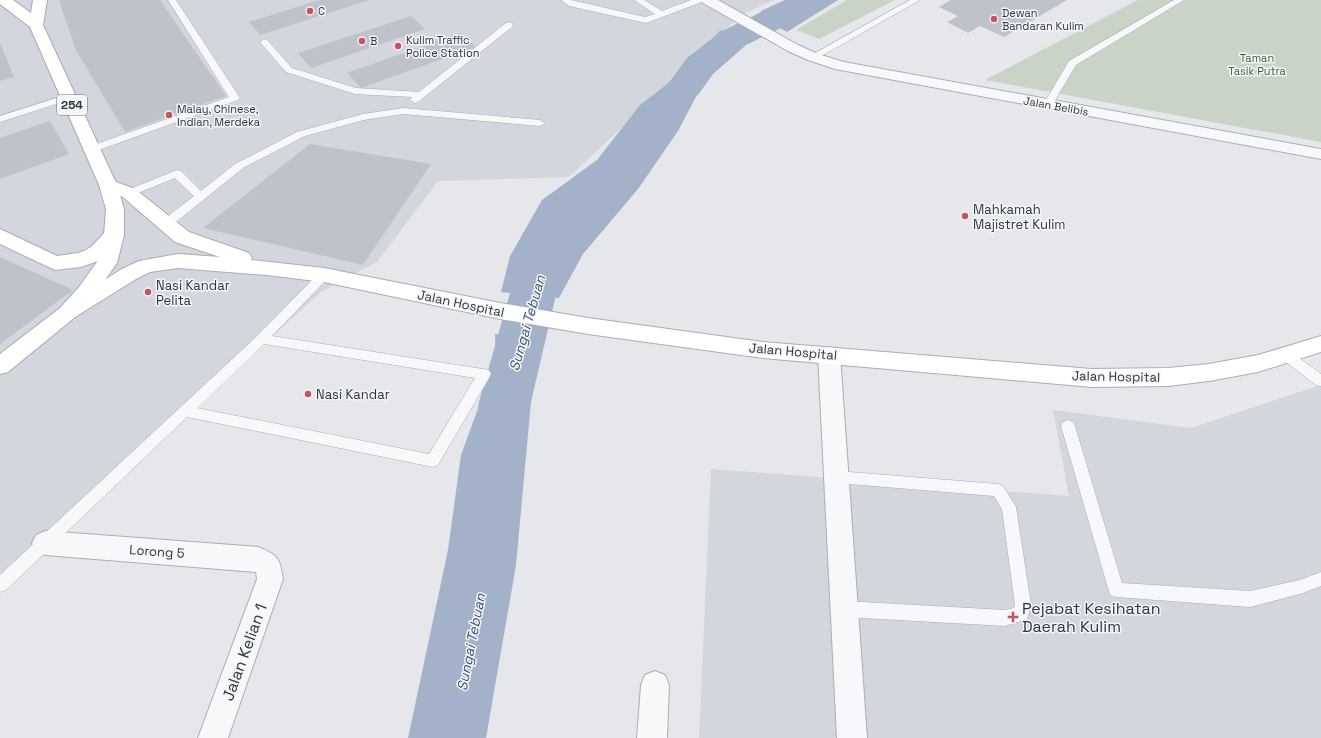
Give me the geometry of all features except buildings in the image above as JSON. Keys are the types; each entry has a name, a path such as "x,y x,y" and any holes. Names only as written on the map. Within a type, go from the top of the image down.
{"main road":[{"path":"2,0 10,2 36,25 40,0"},
{"name":"254","path":"0,366 67,313 86,292 107,263 114,235 115,209 108,185 36,25"},
{"name":"Jalan Hospital","path":"108,185 129,193 182,237 267,268"},
{"path":"0,236 55,263 81,260 91,256 98,252 114,235"},
{"name":"Jalan Hospital","path":"67,313 129,274 146,266 178,260 324,275 500,311 588,326 763,350 1092,378 1192,376 1228,370 1287,356 1321,344"}],"street":[{"name":"Jalan Belibis","path":"708,0 793,48 813,57 841,66 1321,154"},
{"path":"829,355 852,738"},
{"name":"Lorong 5","path":"45,543 258,559 268,565"},
{"name":"Jalan Kelian 1","path":"213,738 270,579 268,565"},
{"path":"652,738 655,685"}],"lane":[{"path":"92,149 235,98 172,0"},
{"path":"565,0 572,4 646,20 699,0"},
{"path":"638,0 661,14"},
{"path":"813,57 916,0"},
{"path":"1048,104 1072,62 1180,0"},
{"path":"403,111 509,25"},
{"path":"264,42 289,70 355,91 421,95"},
{"path":"0,119 69,97"},
{"path":"167,223 239,166 301,134 363,117 403,111 540,123"},
{"path":"129,193 177,173 201,197"},
{"path":"0,585 186,411 261,339 324,275"},
{"path":"186,411 433,461 484,374 261,339"},
{"path":"1287,356 1321,381"},
{"path":"1068,426 1116,590 1250,599 1300,587 1321,579"},
{"path":"837,478 998,490 1008,507 1023,605 1021,614 1005,618 844,608"}],"shaded area":[{"path":"0,0 774,0 741,15 569,177 438,181 377,262 321,292 0,585"},
{"name":"Pejabat Kesihatan Daerah Kulim","path":"1321,385 1321,738 699,738 711,469 1069,496 1053,410 1191,428"}],"green space":[{"path":"847,0 895,0 819,39 796,30"},
{"name":"Taman Tasik Putra","path":"1138,0 1321,0 1321,142 985,80"}],"water":[{"path":"785,0 838,0 787,32 762,18 761,11"},
{"path":"721,30 746,44 710,70 678,131 638,189 583,254 559,298 501,292 510,256 542,200 597,160 640,105 666,85"},
{"path":"495,334 531,342 505,402 481,539 442,738 408,738 448,550 461,455 484,392 496,367"}],"waterway":[{"name":"Sungai Tebuan","path":"685,87 700,66 734,38 812,0"},
{"name":"Sungai Tebuan","path":"452,738 486,565 505,402 535,286 561,231"}],"place":[{"name":"C","path":"310,11"},
{"name":"Dewan Bandaran Kulim","path":"994,19"},
{"name":"B","path":"362,41"},
{"name":"Kulim Traffic Police Station","path":"398,46"},
{"name":"Malay, Chinese, Indian, Merdeka","path":"169,115"},
{"name":"Mahkamah Majistret Kulim","path":"965,216"},
{"name":"Nasi Kandar Pelita","path":"148,292"},
{"name":"Nasi Kandar","path":"308,394"},
{"name":"Pejabat Kesihatan Daerah Kulim","path":"1013,617"}]}
